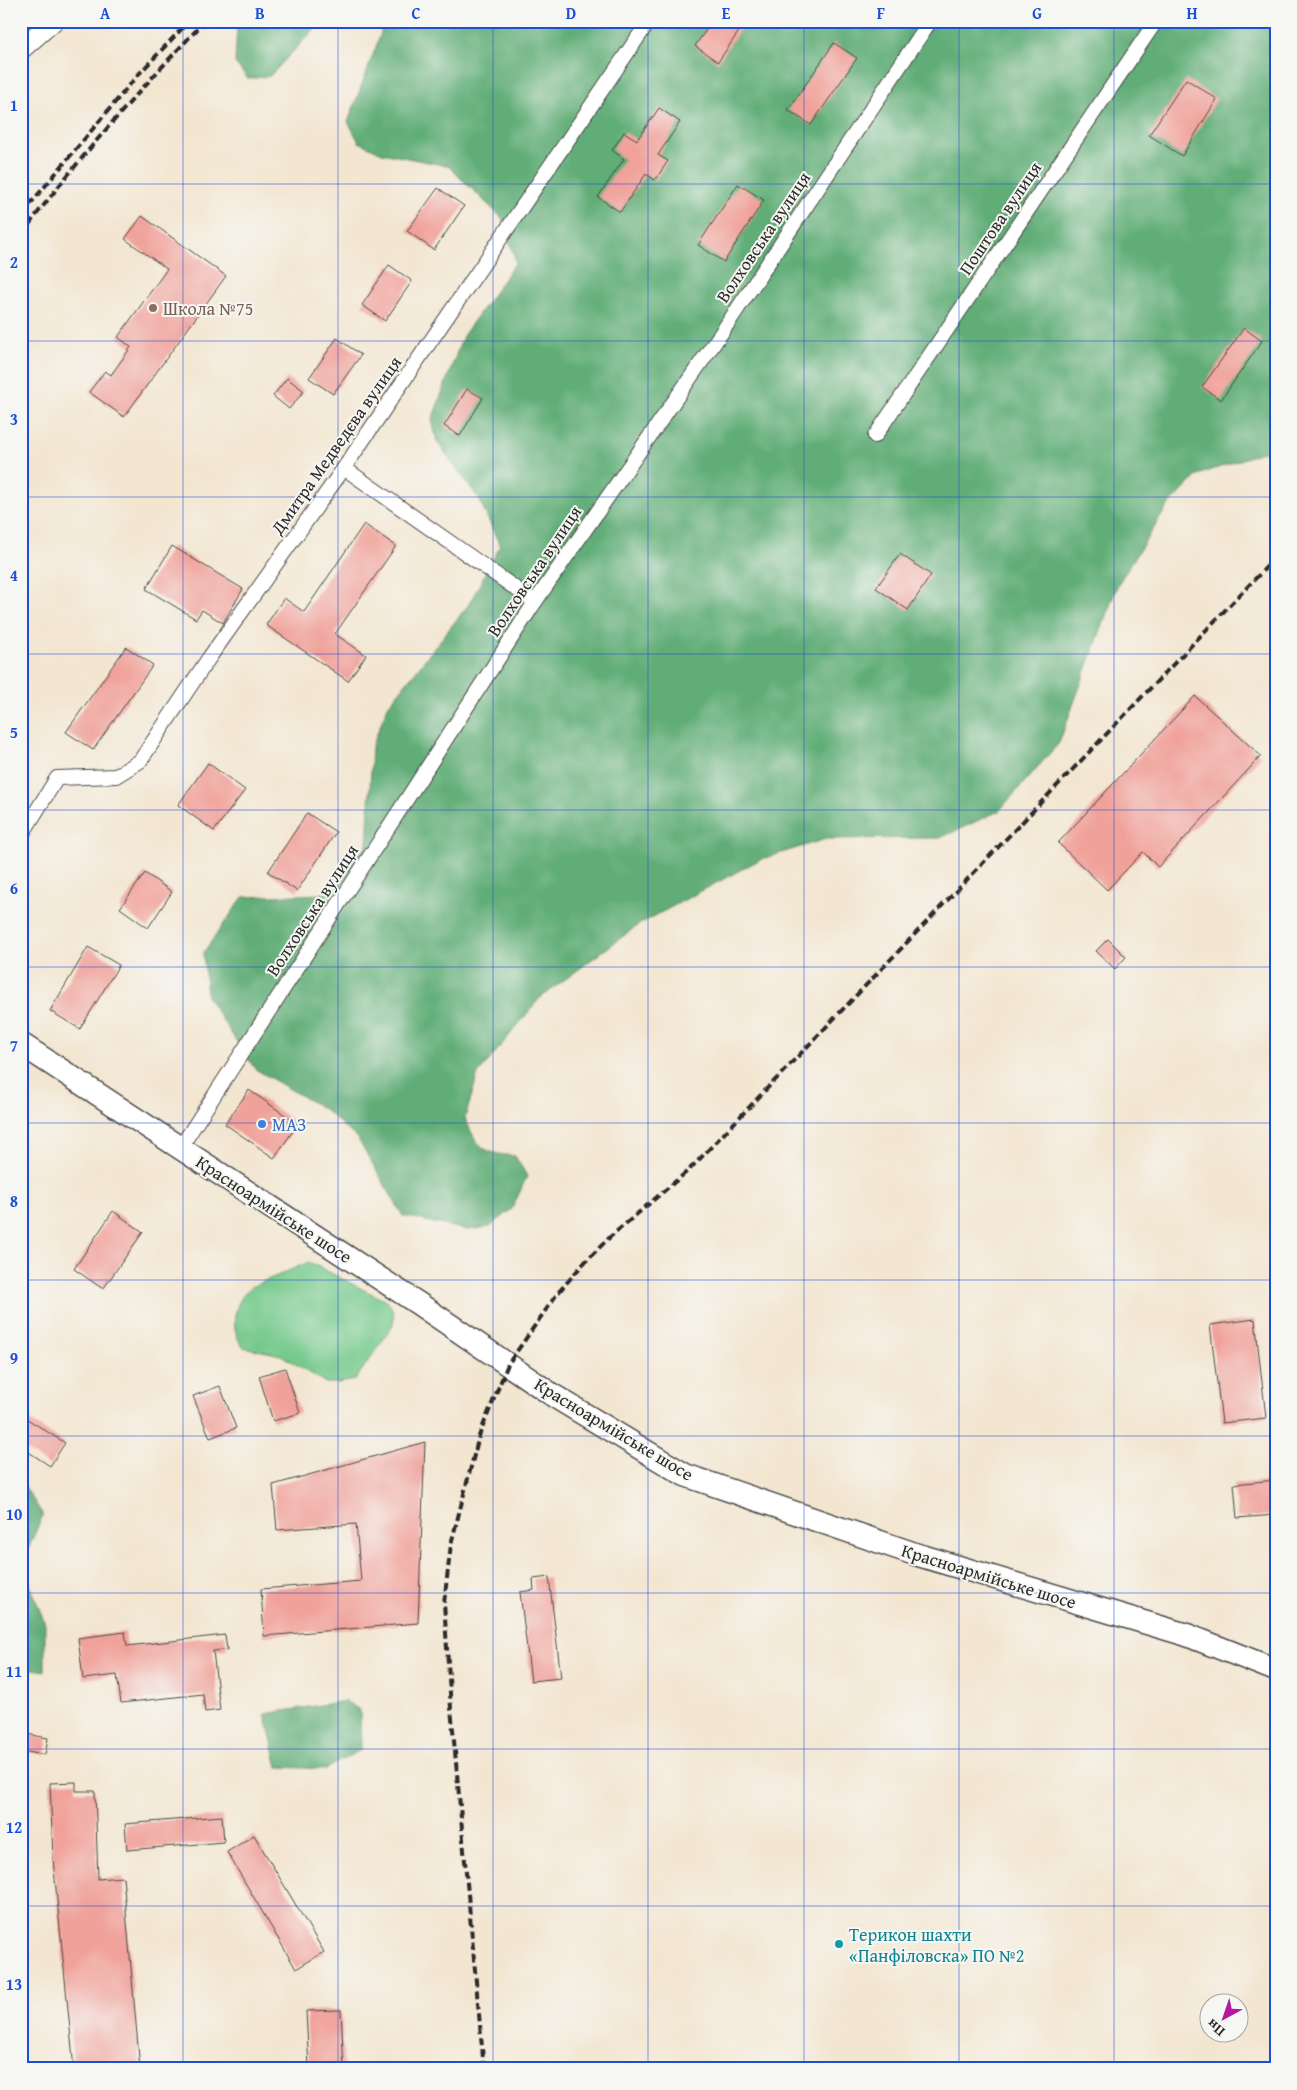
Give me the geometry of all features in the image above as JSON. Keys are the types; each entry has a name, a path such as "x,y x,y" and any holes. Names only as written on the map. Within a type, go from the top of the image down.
{"main road":[{"path":"21,49 48,26"},
{"path":"21,64 48,26"},
{"name":"Красноармійське шосе","path":"21,1044 403,1294 554,1396 686,1475 915,1554 1187,1635 1276,1670"}],"street":[{"name":"Дмитра Медведєва вулиця","path":"21,836 57,778 116,776 140,761 208,658 344,468 649,21"},
{"name":"Волховська вулиця","path":"180,1148 535,602 722,332 930,21"},
{"name":"Поштова вулиця","path":"875,436 1156,21"},
{"path":"344,468 535,602"}],"green space":[{"path":"237,21 322,21 270,76 248,79 235,63"},
{"path":"381,21 1276,21 1276,447 1198,475 1167,507 1118,584 1059,743 999,811 940,838 826,839 759,860 638,925 539,999 478,1074 465,1118 482,1147 495,1153 515,1156 527,1176 512,1209 490,1227 467,1230 403,1216 358,1139 324,1109 255,1069 207,997 203,953 243,897 321,894 367,846 372,746 388,706 469,604 500,546 479,499 437,442 432,420 463,336 516,262 502,218 448,166 382,153 359,142 348,122 381,33"},
{"path":"309,1262 388,1302 392,1308 394,1317 392,1327 355,1380 326,1383 281,1355 243,1347 239,1340 236,1332 235,1316 240,1300 245,1293 251,1287"},
{"path":"21,1481 43,1515 22,1563 45,1624 45,1671 21,1667"},
{"path":"345,1701 360,1710 361,1750 325,1769 278,1767 265,1714"}],"building":[{"path":"712,21 746,21 718,62 695,46"},
{"path":"834,43 857,58 811,125 788,110"},
{"path":"1186,79 1217,99 1182,156 1149,135"},
{"path":"659,108 680,122 658,155 668,161 655,180 646,174 620,212 598,197 624,159 612,150 624,132 637,140"},
{"path":"738,184 764,200 724,262 698,245"},
{"path":"438,188 464,206 434,250 407,231"},
{"path":"142,216 226,276 124,417 89,392 105,371 111,375 131,347 118,337 167,269 125,239"},
{"path":"389,265 412,281 385,321 362,305"},
{"path":"1244,328 1262,341 1221,400 1202,387"},
{"path":"337,338 361,355 333,394 309,378"},
{"path":"287,378 304,391 289,409 273,396"},
{"path":"467,389 483,398 460,436 444,426"},
{"path":"364,524 396,546 335,634 366,655 348,681 266,625 284,598 304,612"},
{"path":"172,546 243,589 223,623 202,610 196,619 146,589"},
{"path":"900,554 931,575 908,610 876,588"},
{"path":"126,647 153,665 93,750 66,732"},
{"path":"1195,696 1261,756 1158,867 1143,852 1107,890 1058,843"},
{"path":"208,763 245,790 214,831 178,805"},
{"path":"307,813 336,832 297,891 268,872"},
{"path":"145,873 172,892 148,928 120,908"},
{"path":"1108,939 1126,957 1115,969 1096,951"},
{"path":"88,947 119,965 80,1029 50,1011"},
{"name":"МАЗ","path":"249,1090 298,1124 274,1158 225,1124"},
{"path":"113,1211 143,1232 103,1289 74,1269"},
{"path":"1255,1319 1266,1418 1222,1423 1210,1325"},
{"path":"285,1368 300,1413 273,1421 259,1376"},
{"path":"220,1386 236,1428 210,1438 193,1396"},
{"path":"21,1415 65,1443 50,1466 21,1447"},
{"path":"425,1442 418,1623 264,1636 261,1589 361,1581 356,1524 277,1530 273,1485"},
{"path":"1276,1480 1276,1515 1237,1518 1234,1484"},
{"path":"549,1577 561,1678 531,1681 520,1592 534,1590 533,1579"},
{"path":"125,1632 127,1646 225,1635 227,1650 213,1651 220,1710 205,1712 203,1694 121,1703 117,1675 83,1679 78,1638"},
{"path":"21,1733 48,1738 45,1755 21,1751"},
{"path":"76,1782 76,1791 95,1791 98,1879 123,1877 140,2069 74,2069 53,1859 50,1783"},
{"path":"222,1816 224,1842 127,1850 125,1824"},
{"path":"254,1835 324,1952 296,1969 227,1852"},
{"path":"341,2010 344,2069 309,2069 306,2011"}],"railway":[{"path":"21,215 137,76 189,21"},
{"path":"21,235 64,179 110,125 205,21"},
{"path":"484,2069 451,1708 444,1603 451,1544 479,1436 508,1364 557,1294 583,1264 610,1237 690,1169 1276,557"}],"place":[{"name":"Школа №75","path":"153,308"},
{"name":"МАЗ","path":"262,1124"},
{"name":"Терикон шахти «Панфiловска» ПО №2","path":"839,1944"}]}
